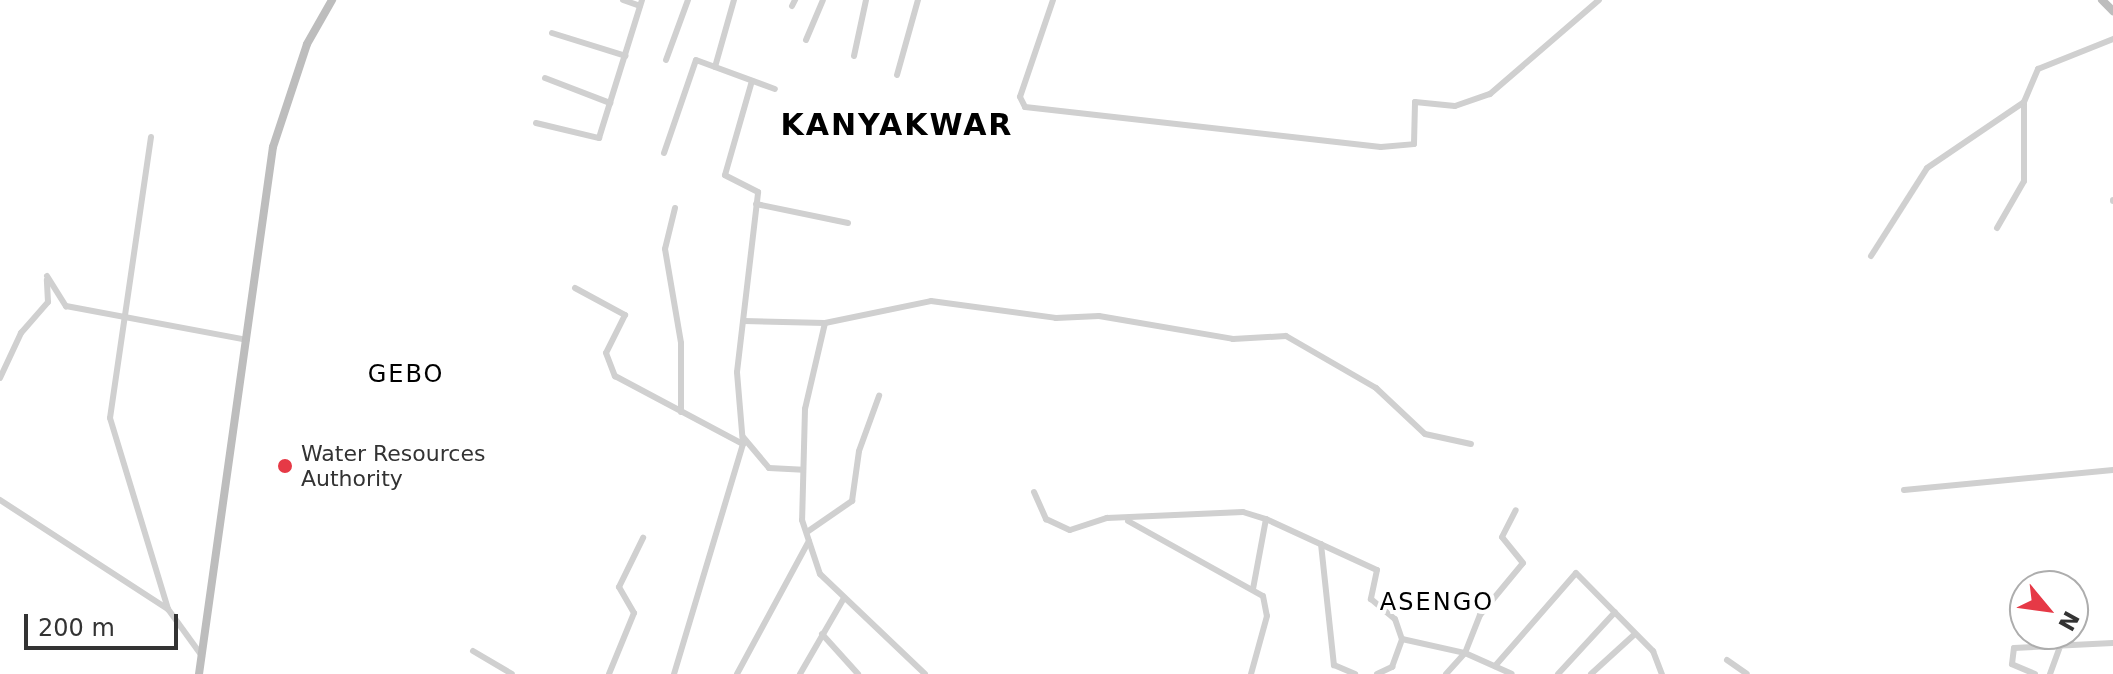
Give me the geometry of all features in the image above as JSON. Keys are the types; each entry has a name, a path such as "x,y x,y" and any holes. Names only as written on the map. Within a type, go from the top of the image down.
{"main road":[{"path":"199,674 249,341 273,147 307,44 332,0"},
{"path":"2102,0 2113,11"}],"street":[{"path":"536,123 594,142 626,56 641,3 623,0"},
{"path":"666,60 688,0"},
{"path":"715,67 734,0"},
{"path":"806,40 823,0"},
{"path":"854,56 866,0"},
{"path":"897,75 918,0"},
{"path":"1053,0 1020,97 1025,107 1284,133 1332,147 1390,147 1414,144 1415,102 1455,106 1490,94 1599,0"},
{"path":"552,33 626,56"},
{"path":"1997,228 2024,181 2024,102 2042,66 2113,39"},
{"path":"664,153 695,61 775,89"},
{"path":"545,78 610,103"},
{"path":"674,674 743,440 736,389 757,190 725,175 752,81"},
{"path":"1871,256 1927,168 2024,102"},
{"path":"151,137 110,418 168,609 202,655"},
{"path":"756,204 848,223"},
{"path":"675,208 665,249 681,343 681,412"},
{"path":"0,378 21,333 48,302 47,276 66,306 249,341"},
{"path":"575,288 625,315 606,353 615,376 681,412 743,440 769,468 803,470"},
{"path":"744,321 825,323 931,301 1056,318 1099,316 1233,339 1286,336 1376,388 1425,434 1471,444"},
{"path":"825,323 805,409 803,470 807,532 817,570 925,674"},
{"path":"807,532 852,501 859,451 879,396"},
{"path":"1904,490 2113,470"},
{"path":"1034,492 1046,519 1067,530 1124,519 1243,512 1266,519 1380,573 1371,599 1395,619 1402,639 1392,667 1377,674"},
{"path":"0,500 168,609"},
{"path":"1446,674 1465,653 1480,615 1523,563 1502,537 1516,510"},
{"path":"1124,519 1253,589 1265,600 1267,616 1251,674"},
{"path":"1253,589 1266,519"},
{"path":"609,674 634,613 619,587 643,538"},
{"path":"737,674 809,541"},
{"path":"1321,544 1334,665 1355,674"},
{"path":"1495,666 1574,573 1658,657 1662,674"},
{"path":"800,674 844,598"},
{"path":"1558,674 1615,612"},
{"path":"822,634 858,674"},
{"path":"1591,674 1635,634"},
{"path":"1402,639 1465,653 1512,674"},
{"path":"2089,643 2113,643"},
{"path":"2014,650 2012,664 2035,674"},
{"path":"2050,674 2059,650"},
{"path":"473,651 512,674"},
{"path":"1727,660 1747,674"}],"place":[{"name":"Water Resources Authority","path":"285,466"}],"district":[{"name":"KANYAKWAR","path":"897,125"},
{"name":"GEBO","path":"406,375"},
{"name":"ASENGO","path":"1437,603"}]}
